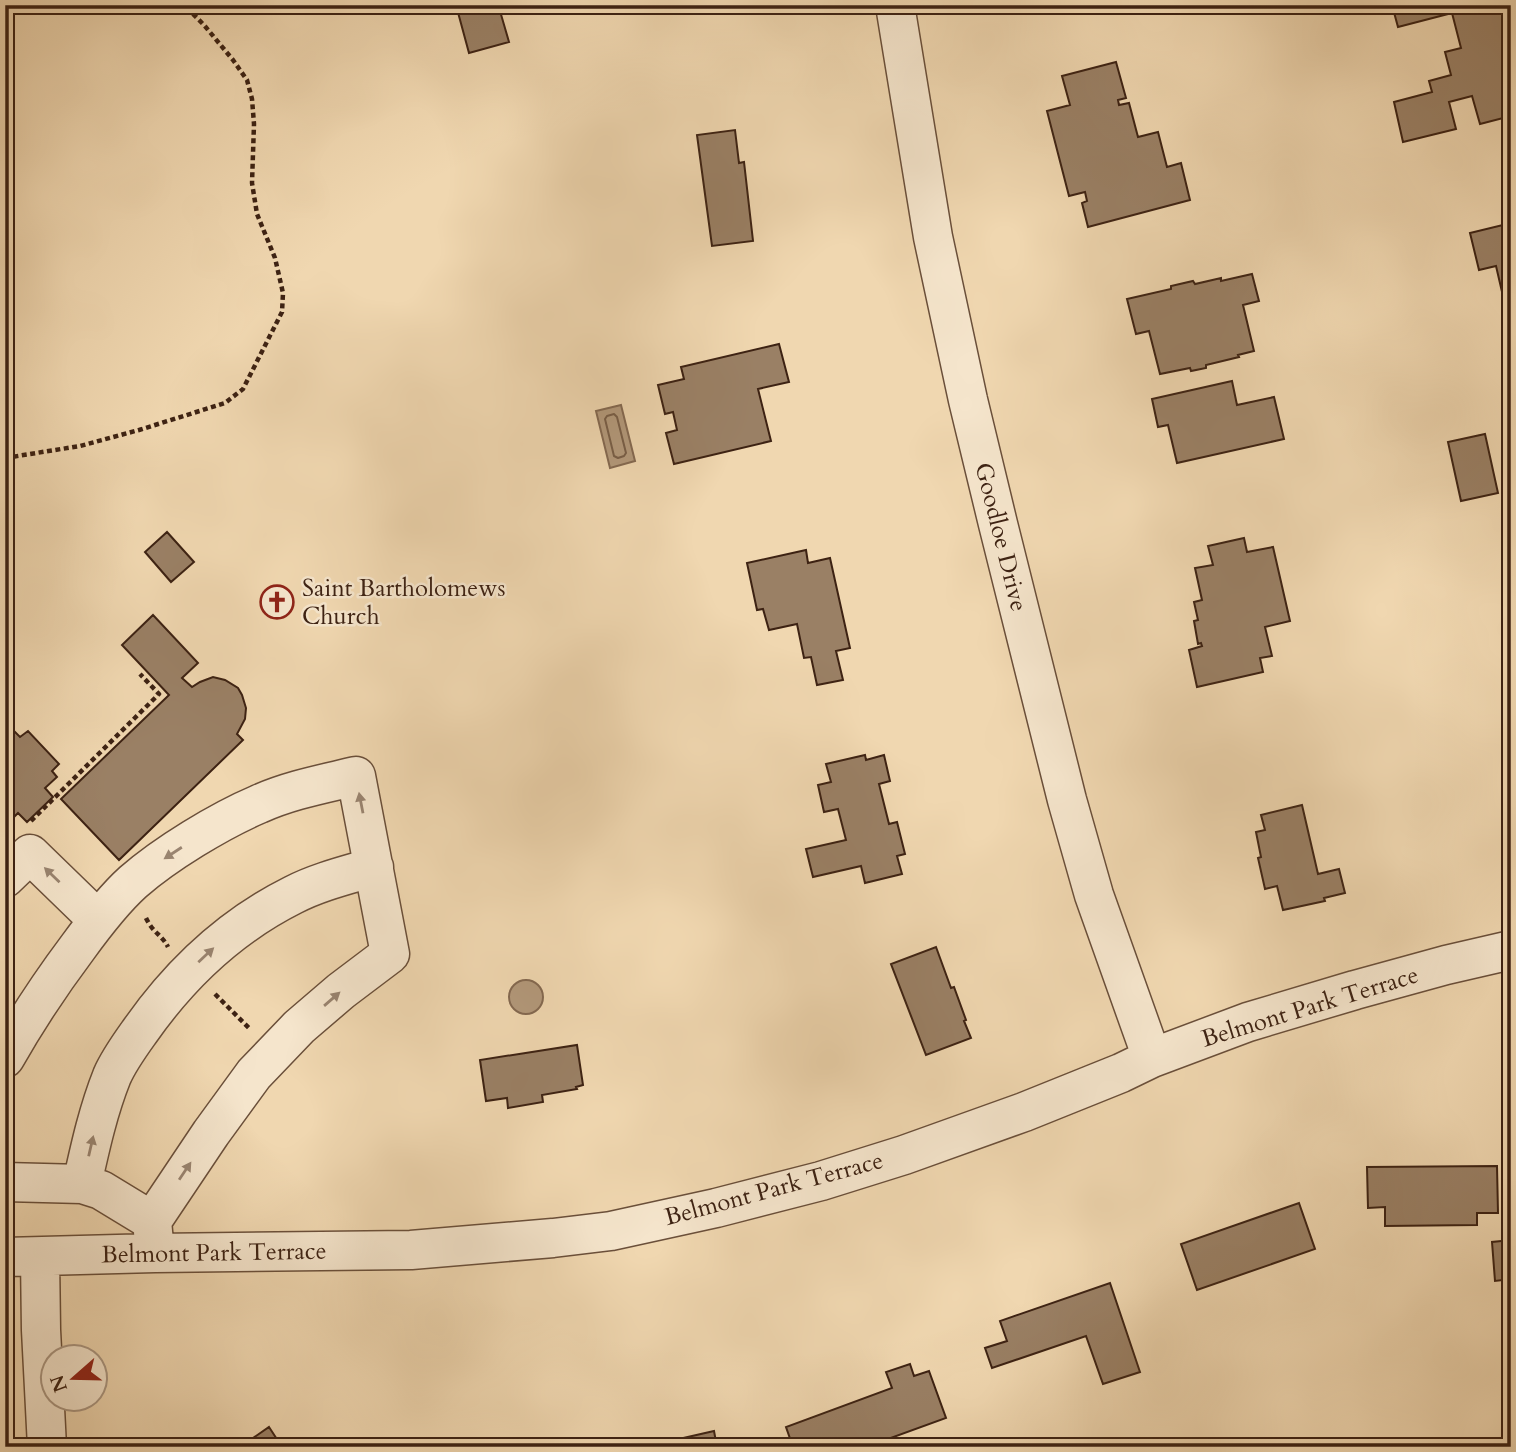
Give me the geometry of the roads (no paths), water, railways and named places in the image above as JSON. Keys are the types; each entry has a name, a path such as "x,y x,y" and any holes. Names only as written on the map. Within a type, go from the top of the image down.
{"street":[{"name":"Goodloe Drive","path":"895,5 933,237 998,524 1060,774 1094,895 1152,1058"},
{"path":"5,1058 38,1003 98,920 132,883 168,855 258,804 286,793 356,776 390,954 341,991 265,1060 211,1133 153,1237 101,1190 82,1184 5,1182"},
{"path":"5,878 30,854 98,920"},
{"path":"82,1184 93,1135 113,1074 135,1038 179,983 220,943 252,918 304,890 373,867"},
{"name":"Belmont Park Terrace","path":"23,1257 153,1237 411,1250 611,1231 821,1181 1024,1112 1152,1058 1261,1018 1407,976 1511,950"},
{"path":"23,1257 41,1330 47,1447"}],"water":[{"path":"621,405 635,461 610,468 596,411"},
{"path":"526,980 538,985 543,997 538,1009 526,1014 514,1009 509,997 514,985"}],"place":[{"name":"Saint Bartholomews Church","path":"277,602"}]}
